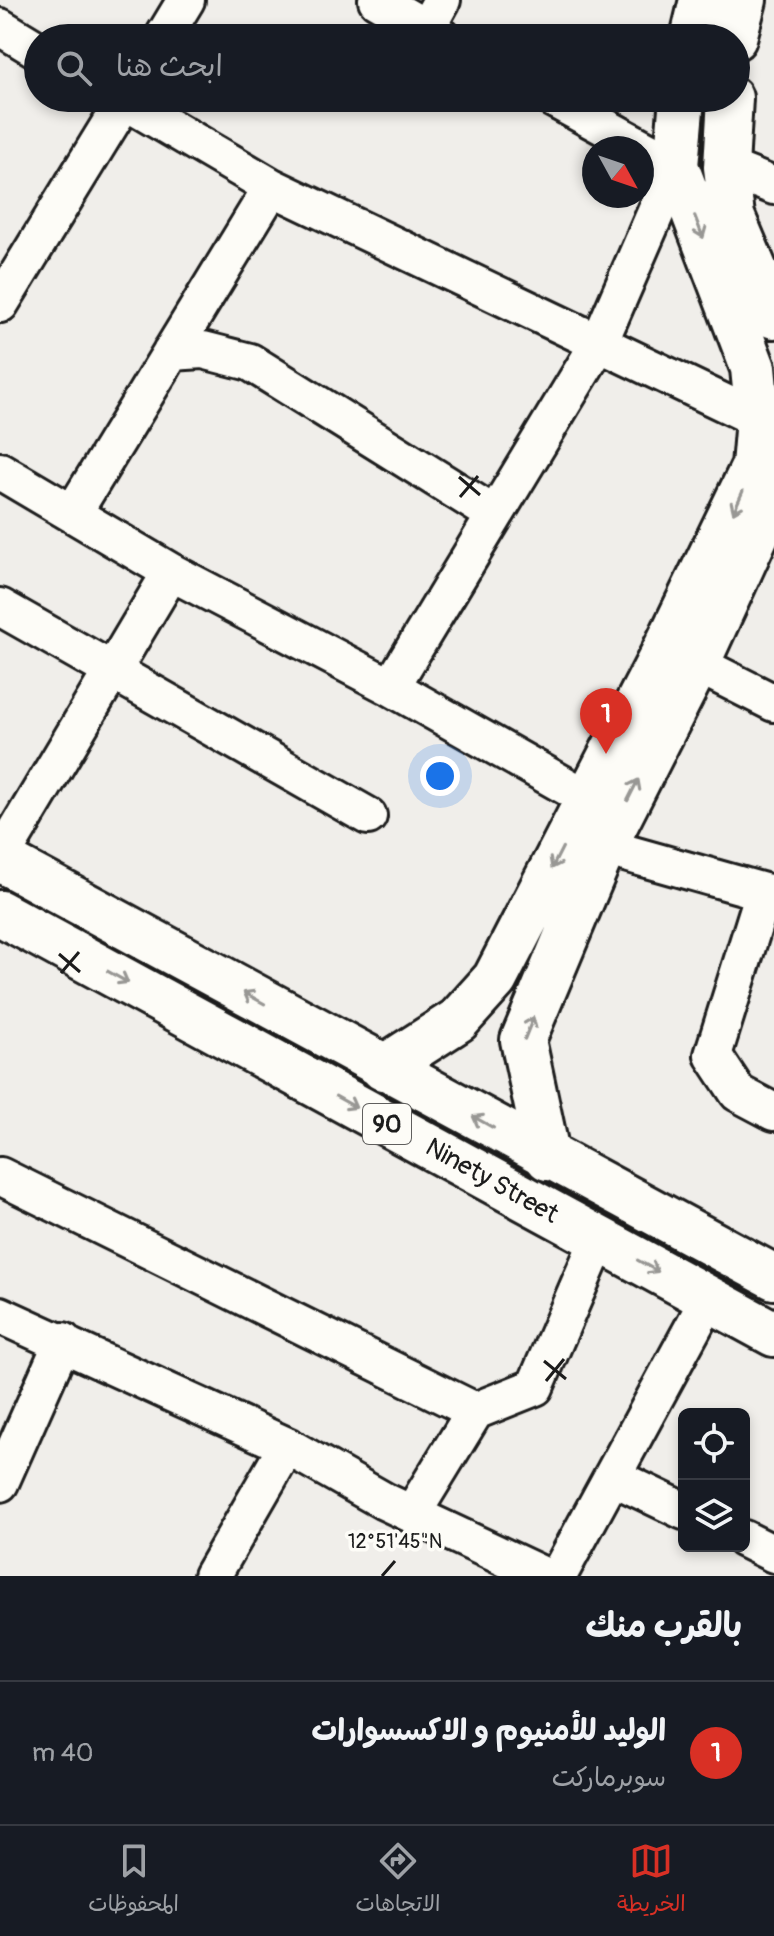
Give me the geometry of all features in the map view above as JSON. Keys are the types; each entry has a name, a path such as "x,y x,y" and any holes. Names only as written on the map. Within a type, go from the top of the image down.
{"main road":[{"path":"696,24 702,0"},
{"path":"738,24 744,0"},
{"path":"383,1068 458,1020 495,979 733,513 754,466 758,419 753,368 676,166 681,112"},
{"path":"729,112 726,167 732,216 774,316"},
{"path":"548,1158 523,1040 604,847 697,664 774,496"},
{"name":"Ninety Street","path":"0,859 548,1158 774,1277"},
{"name":"Ninety Street","path":"3,922 774,1334"}],"street":[{"path":"171,24 186,0"},
{"path":"377,0 437,22"},
{"path":"0,27 24,42"},
{"path":"0,304 116,112"},
{"path":"146,112 272,187 758,419"},
{"path":"391,687 599,343 676,166 578,112"},
{"path":"726,167 774,186"},
{"path":"73,513 272,187"},
{"path":"171,352 203,350 250,362 495,515"},
{"path":"0,471 171,572 391,687 587,798"},
{"path":"0,859 171,572"},
{"path":"0,607 368,816"},
{"path":"697,664 774,703"},
{"path":"604,847 769,893 713,1055 738,1093 774,1112"},
{"path":"0,1176 475,1411"},
{"path":"412,1514 475,1411 535,1387 599,1239"},
{"path":"558,1576 708,1300"},
{"path":"0,1315 63,1341 287,1446 412,1514 493,1565 544,1576"},
{"path":"3,1466 63,1341"},
{"path":"212,1576 287,1446"},
{"path":"613,1477 678,1508"},
{"path":"750,1542 774,1554"}],"place":[{"name":"الوليد للأمنيوم و الاكسسوارات","path":"606,754"}]}
